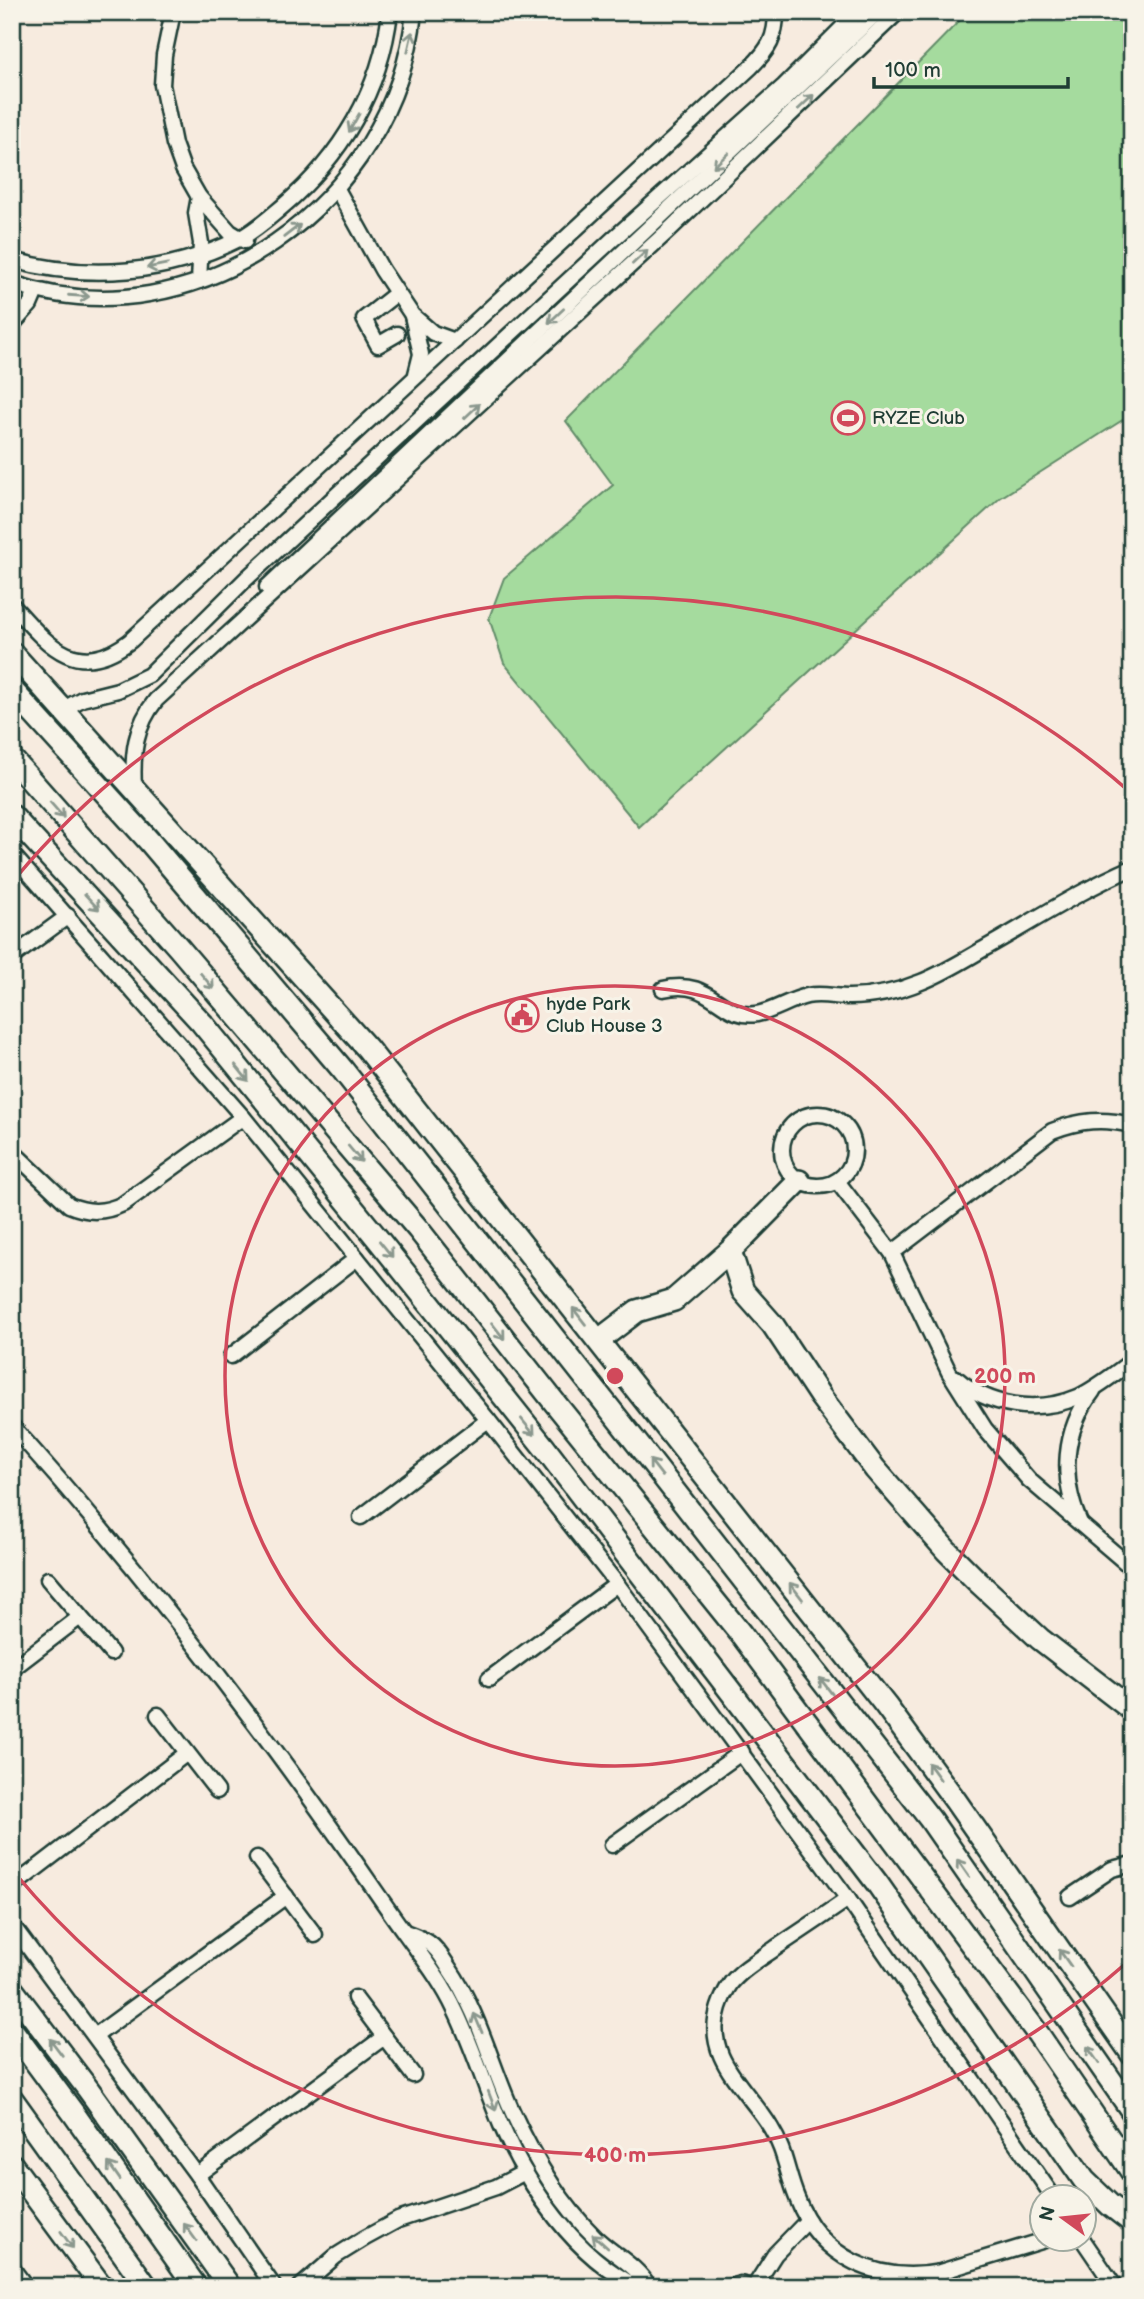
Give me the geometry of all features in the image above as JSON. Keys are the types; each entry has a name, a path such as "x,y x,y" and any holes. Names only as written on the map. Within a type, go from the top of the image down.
{"street":[{"path":"173,12 164,55 162,85 174,144 183,169 199,197 230,232 247,242 258,254"},
{"path":"12,260 67,271 101,273 157,267 201,255 241,238 301,191 327,163 348,132 366,99 380,64 390,12"},
{"path":"12,283 36,291 75,296 148,293 199,281 258,254 305,221 337,189 373,139 391,104 404,67 414,12"},
{"path":"12,605 46,642 73,657 104,656 130,641 767,51 776,30 776,12"},
{"path":"62,710 82,699 118,691 149,675 247,579 603,248 783,86 858,12"},
{"path":"127,780 136,715 151,695 878,12"},
{"path":"127,780 137,734 144,715 156,700 667,232 898,12"},
{"path":"337,189 412,315 433,333 455,341"},
{"path":"199,197 199,281"},
{"path":"12,326 30,305 36,291"},
{"path":"397,293 364,318 378,345 397,334"},
{"path":"412,315 421,354 413,380"},
{"path":"12,653 367,1048 886,1706 990,1849 1132,2054"},
{"path":"12,690 149,841 342,1069 938,1832 1132,2111"},
{"path":"12,759 179,948 418,1229 741,1634 1038,2034 1132,2172"},
{"path":"12,816 202,1023 544,1447 877,1883 1084,2180 1132,2222"},
{"path":"149,841 168,825"},
{"path":"12,854 243,1117 617,1584 848,1899 1045,2184"},
{"path":"663,989 681,986 699,989 726,1007 748,1014 763,1012 806,996 862,996 892,991 936,975 1096,885 1132,868"},
{"path":"12,957 68,916"},
{"path":"155,972 179,948"},
{"path":"342,1069 367,1048"},
{"path":"812,1113 825,1113 846,1126 853,1137 853,1162 837,1181 825,1186 811,1186 799,1181 784,1162 784,1137 790,1126 800,1118 812,1113"},
{"path":"12,1151 69,1205 102,1211 123,1204 243,1117"},
{"path":"892,1253 1052,1131 1072,1123 1091,1120 1112,1120 1132,1125"},
{"path":"598,1340 637,1311 674,1300 730,1251 799,1181"},
{"path":"837,1181 892,1253 949,1372 978,1419 1030,1480 1132,1568"},
{"path":"730,1251 743,1291 774,1325 820,1396 875,1469 977,1581 1040,1639 1132,1710"},
{"path":"231,1356 357,1258"},
{"path":"949,1372 981,1395 1019,1406 1040,1406 1078,1397 1132,1361"},
{"path":"1081,1525 1068,1490 1067,1454 1076,1418 1096,1387"},
{"path":"361,1517 488,1420"},
{"path":"12,1426 101,1528 197,1648 300,1785 405,1933 427,1941 436,1949 468,1999 500,2123 525,2172 555,2215 583,2248 616,2275 638,2287"},
{"path":"640,1508 657,1510 665,1506 675,1493"},
{"path":"673,1549 675,1541 686,1529 702,1528"},
{"path":"760,1601 767,1554"},
{"path":"48,1579 111,1653"},
{"path":"489,1679 617,1584"},
{"path":"12,1669 80,1617"},
{"path":"158,1715 217,1791"},
{"path":"612,1844 742,1752"},
{"path":"12,1887 187,1753"},
{"path":"938,1832 990,1849"},
{"path":"257,1858 315,1935"},
{"path":"1070,1897 1112,1869 1132,1864"},
{"path":"95,2036 286,1896"},
{"path":"848,1899 742,1972 723,1995 715,2024 719,2053 725,2066 779,2142 795,2195 808,2220 829,2244 848,2258 869,2269 904,2276 940,2272 1028,2244"},
{"path":"12,1925 197,2175 274,2287"},
{"path":"12,1989 88,2089 230,2287"},
{"path":"355,1997 413,2075"},
{"path":"12,2031 82,2124 196,2287"},
{"path":"197,2175 384,2037"},
{"path":"487,2066 526,2138 566,2203 595,2237 631,2266 649,2287"},
{"path":"12,2099 147,2287"},
{"path":"12,2165 102,2287"},
{"path":"300,2287 336,2256 398,2220 496,2187 525,2172"},
{"path":"730,2287 740,2284 753,2287 775,2254 808,2220"},
{"path":"1093,2254 1115,2287"},
{"path":"12,2268 26,2287"}],"green space":[{"name":"RYZE Club","path":"968,12 1132,12 1132,414 1000,498 639,827 504,663 489,618 504,578 613,485 566,421"}],"place":[{"name":"RYZE Club","path":"848,418"},
{"name":"hyde Park Club House 3","path":"522,1015"}]}
